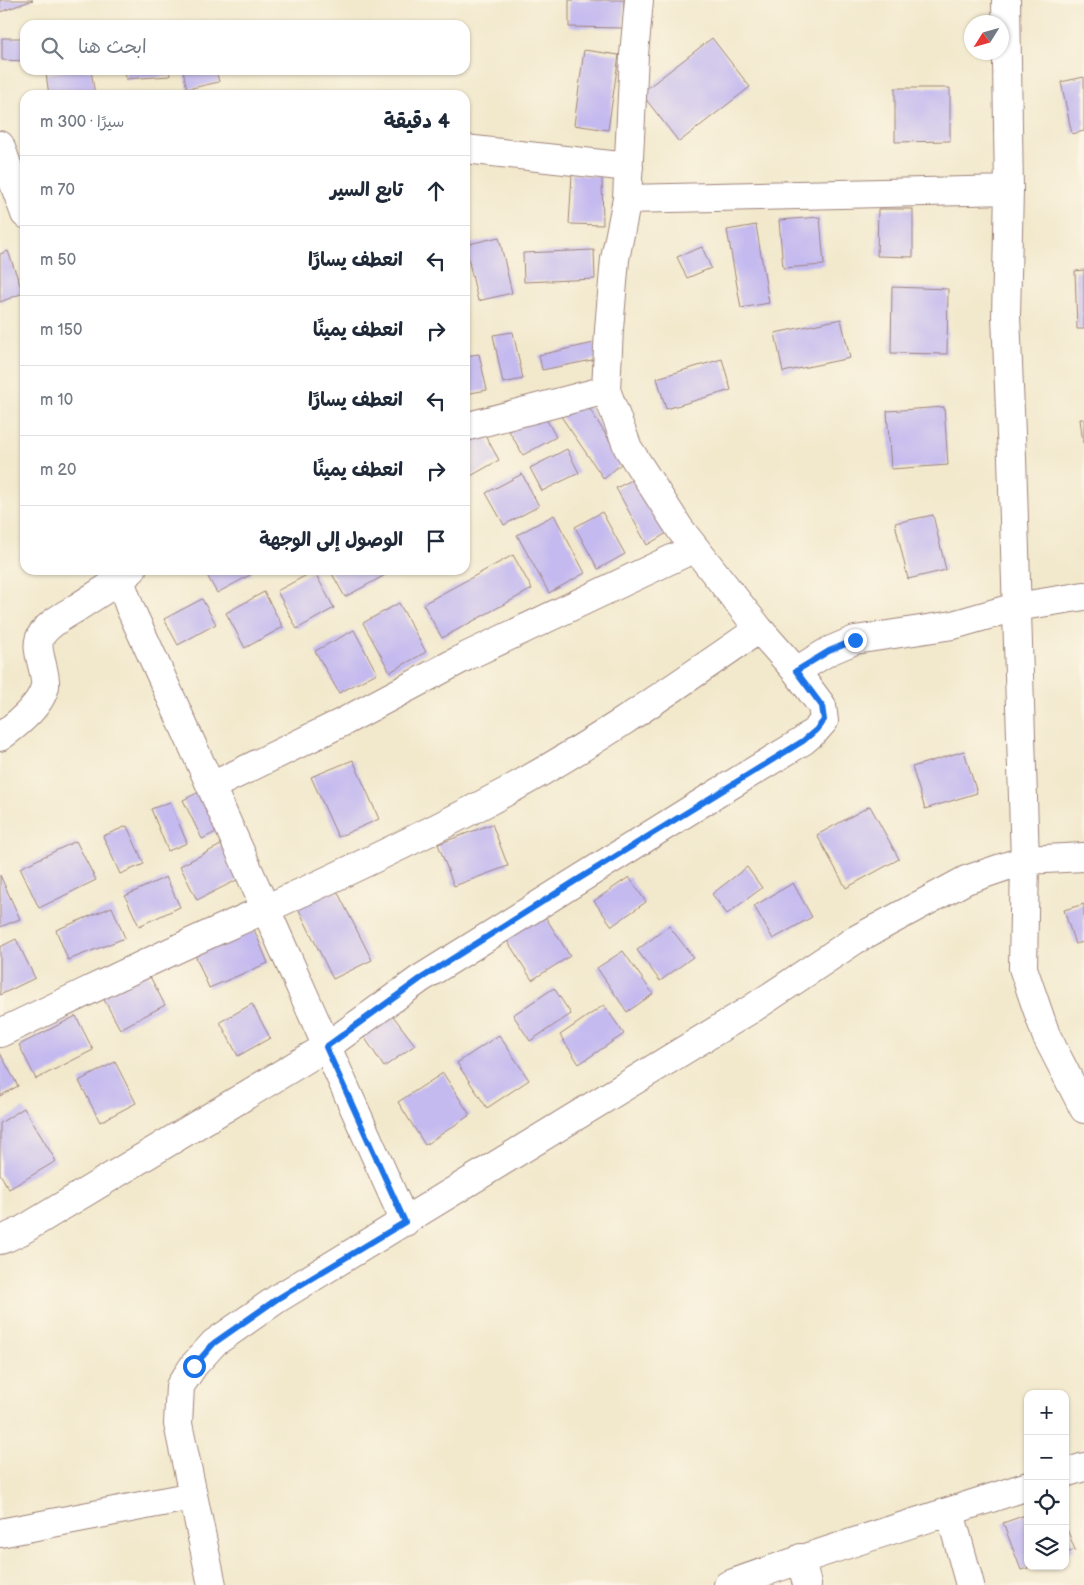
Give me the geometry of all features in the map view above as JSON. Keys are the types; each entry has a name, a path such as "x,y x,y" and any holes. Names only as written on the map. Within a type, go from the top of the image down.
{"street":[{"path":"0,1240 21,1231 326,1047 420,979 669,822 803,741 824,720 822,706 796,671 759,629 680,529 628,448 606,390 614,259 627,199 634,55 639,0"},
{"path":"1006,0 1009,190 1006,316 1025,860 1023,968 1046,1035 1084,1110"},
{"path":"470,150 629,167"},
{"path":"10,156 20,195"},
{"path":"627,199 1009,190"},
{"path":"470,426 606,390"},
{"path":"212,786 345,721 467,656 695,548"},
{"path":"0,737 20,722 38,700 44,686 44,670 38,647 40,636 53,623 121,575"},
{"path":"124,575 130,608 212,786 405,1222"},
{"path":"796,671 829,651 855,640 953,625 1016,607 1084,596"},
{"path":"0,1032 223,928 266,910 431,831 499,796 592,743 759,629"},
{"path":"212,1585 178,1424 180,1386 214,1343 277,1299 753,1008 855,940 966,880 1025,860 1084,857"},
{"path":"1069,1472 1084,1467"},
{"path":"728,1585 801,1558 1024,1487"},
{"path":"0,1533 192,1496"},
{"path":"950,1512 970,1585"},
{"path":"801,1558 807,1585"}],"building":[{"path":"0,0 33,0 0,12"},
{"path":"569,0 624,0 623,28 569,27"},
{"path":"2,38 20,38 20,61 2,60"},
{"path":"712,38 750,87 679,142 641,93"},
{"path":"584,50 619,55 608,130 574,125"},
{"path":"46,75 92,75 94,90 48,90"},
{"path":"126,75 170,76 126,79"},
{"path":"184,75 217,75 219,82 187,89"},
{"path":"1084,77 1084,131 1072,134 1061,82"},
{"path":"895,88 950,88 950,141 895,142"},
{"path":"572,174 602,177 603,225 569,224"},
{"path":"878,209 913,209 913,257 877,256"},
{"path":"820,217 824,265 783,268 779,220"},
{"path":"756,225 769,303 741,308 727,230"},
{"path":"499,237 512,293 478,301 470,267 470,244"},
{"path":"702,247 711,268 687,278 677,257"},
{"path":"594,250 595,279 524,282 523,253"},
{"path":"8,251 20,285 20,294 0,302 0,254"},
{"path":"1084,270 1084,329 1077,329 1075,271"},
{"path":"892,287 948,289 947,354 891,353"},
{"path":"841,319 850,358 783,372 775,333"},
{"path":"513,332 523,379 503,383 493,335"},
{"path":"594,343 597,359 542,370 539,355"},
{"path":"479,354 487,390 470,393 470,355"},
{"path":"722,359 731,390 666,409 657,378"},
{"path":"584,400 623,462 604,479 558,412"},
{"path":"944,407 948,465 891,469 887,411"},
{"path":"543,413 556,437 523,455 509,431"},
{"path":"1080,419 1084,419 1084,443 1083,443"},
{"path":"484,433 499,460 470,476 470,441"},
{"path":"567,449 579,473 542,491 530,468"},
{"path":"522,474 539,506 504,525 486,493"},
{"path":"632,480 667,533 647,545 616,488"},
{"path":"602,512 625,554 598,569 575,527"},
{"path":"554,515 585,573 549,593 517,535"},
{"path":"933,515 946,570 908,579 895,523"},
{"path":"513,555 532,589 442,638 423,604"},
{"path":"207,575 250,575 217,593"},
{"path":"307,575 316,575 334,608 297,629 277,591"},
{"path":"333,575 385,575 345,597"},
{"path":"264,592 283,627 245,648 226,613"},
{"path":"202,599 216,624 178,645 164,619"},
{"path":"399,603 426,652 390,672 363,623"},
{"path":"354,630 377,673 339,693 315,651"},
{"path":"964,751 977,793 925,809 912,767"},
{"path":"353,760 379,819 338,837 311,777"},
{"path":"205,789 224,828 202,839 183,800"},
{"path":"170,802 187,843 168,851 151,809"},
{"path":"870,806 899,859 846,888 817,835"},
{"path":"492,824 508,866 454,886 438,844"},
{"path":"127,826 144,864 120,874 103,836"},
{"path":"76,841 96,880 39,908 20,868"},
{"path":"221,845 239,879 197,900 180,866"},
{"path":"747,867 762,888 727,914 712,894"},
{"path":"0,875 20,919 0,927"},
{"path":"166,877 180,907 139,926 125,896"},
{"path":"629,877 646,902 612,926 594,901"},
{"path":"793,883 812,917 773,939 754,906"},
{"path":"335,887 372,960 333,979 297,906"},
{"path":"1084,904 1084,942 1075,944 1064,910"},
{"path":"112,907 125,938 68,960 56,930"},
{"path":"541,910 570,956 532,980 503,934"},
{"path":"669,926 693,957 660,981 637,950"},
{"path":"253,927 268,963 209,988 194,952"},
{"path":"16,939 35,978 0,995 0,947"},
{"path":"623,951 653,994 627,1012 597,968"},
{"path":"147,971 165,1005 120,1029 102,996"},
{"path":"554,988 571,1014 530,1041 513,1015"},
{"path":"252,1004 270,1038 238,1056 220,1022"},
{"path":"604,1005 624,1034 579,1064 560,1035"},
{"path":"387,1008 415,1045 384,1067 361,1032"},
{"path":"76,1016 93,1050 36,1079 19,1045"},
{"path":"499,1035 529,1080 487,1108 457,1063"},
{"path":"0,1053 18,1086 0,1096"},
{"path":"115,1062 136,1103 100,1122 79,1081"},
{"path":"443,1073 470,1115 425,1145 398,1102"},
{"path":"24,1108 56,1161 9,1189 0,1174 0,1123"},
{"path":"1024,1515 1024,1569 1021,1570 1003,1523"},
{"path":"1069,1534 1075,1550 1069,1552"}],"route":[{"path":"194,1366 214,1343 277,1299 405,1222 326,1047 420,979 803,741 824,720 822,706 796,671 829,651 855,640"}]}
